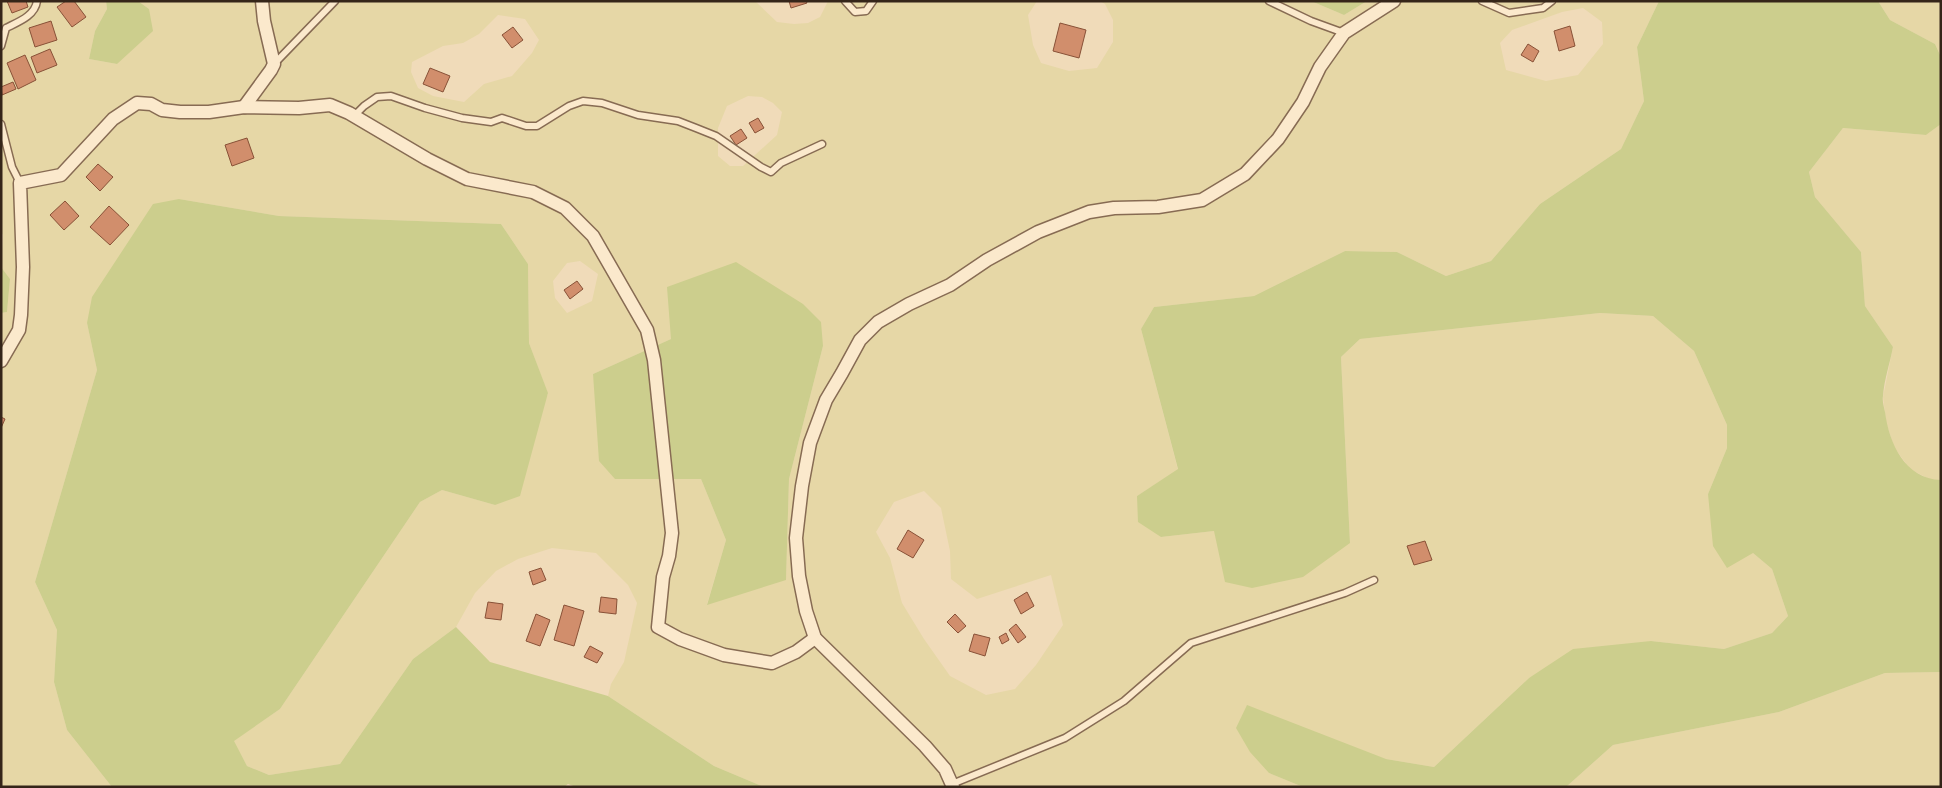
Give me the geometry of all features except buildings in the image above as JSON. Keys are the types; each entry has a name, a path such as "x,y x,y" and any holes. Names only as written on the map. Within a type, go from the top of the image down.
{"street":[{"path":"244,107 274,64 264,21 262,1"},
{"path":"953,786 946,769 925,746 816,638 806,611 799,576 796,538 802,486 810,443 826,400 860,340 878,322 901,308 950,285 987,260 1038,232 1089,212 1114,208 1158,208 1202,200 1245,174 1278,139 1303,102 1320,67 1344,33 1394,1"},
{"path":"1,361 19,330 21,315 23,267 20,183 61,176 114,119 137,103 151,104 162,110 180,112 209,112 244,107 299,108 330,105 354,116 427,159 467,179 533,192 566,208 593,236 647,330 654,360 672,532 670,556 663,577 658,627 680,639 724,655 772,663 796,652 816,638"}],"lane":[{"path":"1,46 6,28 25,19 36,8 37,1"},
{"path":"274,64 335,1"},
{"path":"845,1 855,12 866,11 873,1"},
{"path":"1269,1 1311,21 1344,33"},
{"path":"1482,1 1509,13 1543,8 1552,1"},
{"path":"354,116 377,97 391,96 462,118 491,122 502,118 526,126 537,126 569,106 582,101 602,103 638,115 678,121 716,136 760,167 771,172 781,163 822,144"},
{"path":"1,124 12,167 20,183"},
{"path":"953,786 1065,738 1124,701 1191,642 1345,593 1374,580"}],"shaded area":[{"path":"1,1 106,1 107,9 95,31 89,59 117,64 149,9 138,1 755,1 777,22 794,24 808,23 820,17 828,1 1037,1 1028,15 1033,45 1041,63 1069,71 1097,68 1113,42 1113,20 1105,4 1100,1 1311,1 1344,15 1367,1 1659,1 1637,47 1644,101 1621,149 1540,204 1491,261 1446,276 1397,252 1345,251 1254,296 1154,307 1141,329 1178,470 1137,496 1161,537 1214,531 1350,543 1341,357 1360,339 1600,313 1653,316 1694,351 1727,425 1727,448 1708,494 1753,553 1772,569 1788,616 1772,633 1724,649 1651,641 1529,678 1434,767 1386,759 1269,773 1303,787 764,787 714,766 608,696 611,684 624,662 637,603 628,585 596,553 552,548 518,559 496,571 475,593 456,627 413,659 340,764 269,775 247,766 233,741 280,709 420,502 442,490 495,505 548,394 529,343 528,264 501,224 279,216 179,199 87,323 97,370 35,582 57,630 54,682 67,730 112,787 1,787 1,313 7,312 10,279 1,267 3,235 1,232","holes":["1583,8 1602,22 1603,44 1578,75 1546,81 1506,70 1500,43 1512,30 1562,12","498,15 525,19 539,40 532,53 512,76 484,84 464,102 433,96 418,88 411,72 412,62 443,46 463,43 479,34","748,96 762,97 773,103 782,112 777,135 743,166 730,166 718,156 718,128 727,106","580,261 598,274 592,301 567,313 555,298 553,281 567,263","671,339 823,346 789,479 786,579 707,604 726,540 701,479 615,479 593,374","924,491 941,508 950,551 951,579 977,599 1051,575 1063,625 1036,665 1015,689 986,695 950,676 902,603 890,558 876,532 894,502"]},
{"path":"1878,1 1941,1 1941,57 1935,44 1890,20"},
{"path":"1941,124 1941,480 1931,480 1910,469 1894,447 1886,422 1883,397 1893,347 1865,306 1861,252 1815,197 1809,172 1843,128 1926,135"},
{"path":"1941,672 1941,787 1566,787 1613,745 1779,712 1885,673"}],"green space":[{"path":"106,1 138,1 149,9 153,31 117,64 89,59 95,31 107,9"},
{"path":"1311,1 1367,1 1344,15"},
{"path":"1659,1 1878,1 1890,20 1935,44 1941,57 1941,124 1926,135 1843,128 1809,172 1815,197 1861,252 1865,306 1893,347 1883,400 1890,436 1901,457 1909,466 1928,478 1941,480 1941,672 1885,673 1779,712 1613,745 1566,787 1303,787 1269,773 1250,752 1236,728 1247,705 1386,759 1434,767 1529,678 1573,649 1651,641 1724,649 1772,633 1788,616 1772,569 1753,553 1727,568 1713,546 1708,494 1727,448 1727,425 1694,351 1653,316 1600,313 1360,339 1341,357 1350,543 1303,577 1252,588 1225,582 1214,531 1161,537 1138,522 1137,496 1178,469 1141,329 1154,307 1254,296 1345,251 1397,252 1446,276 1491,261 1540,204 1621,149 1644,101 1637,47"},
{"path":"179,199 279,216 501,224 528,264 529,343 548,393 520,496 495,505 442,490 420,502 280,709 234,741 247,766 269,775 340,764 413,659 456,627 490,662 608,696 714,766 764,787 576,787 568,784 564,787 112,787 67,730 54,682 57,630 35,582 97,370 87,323 92,297 153,204"},
{"path":"736,262 803,304 821,322 823,346 789,479 786,580 707,605 726,540 701,479 615,479 599,461 593,374 671,339 667,287"},
{"path":"1,267 10,279 7,312 1,313"}]}
